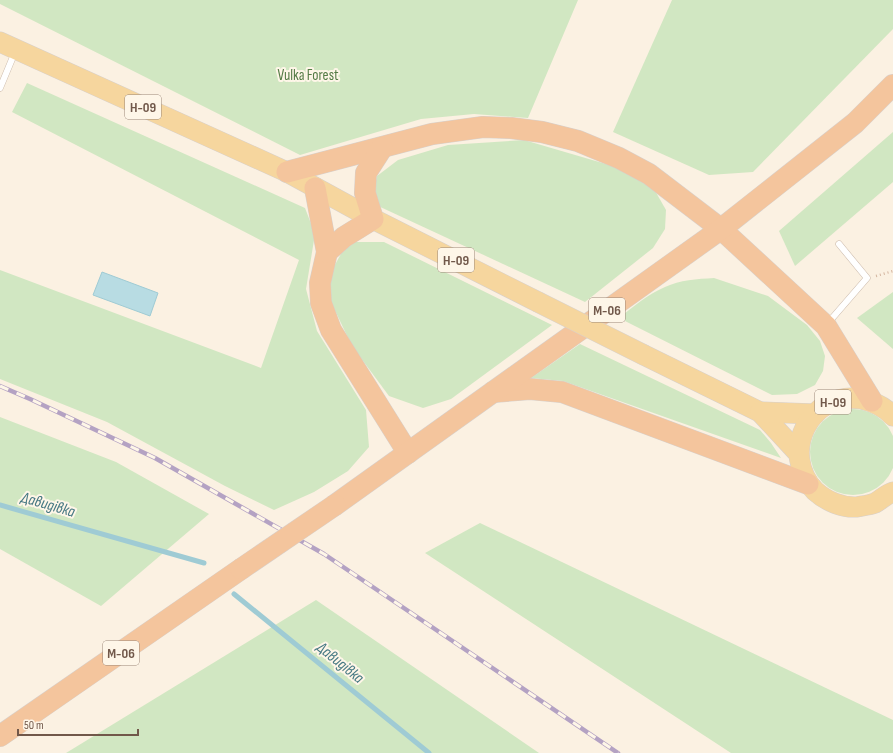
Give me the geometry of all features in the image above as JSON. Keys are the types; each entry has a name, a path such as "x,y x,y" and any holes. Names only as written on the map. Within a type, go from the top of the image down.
{"highway":[{"name":"М-06","path":"0,736 335,505 722,229 855,123 893,85"},
{"path":"287,172 432,134 482,127 511,128 542,132 578,141 619,158 643,171 722,229 826,326 872,401"},
{"path":"327,252 344,237 373,219 365,193 366,172 382,148"},
{"path":"316,188 327,252 320,283 321,303 331,330 408,453"},
{"path":"493,392 530,389 562,392 808,484"}],"main road":[{"name":"Н-09","path":"8,46 287,172 373,219 760,412 798,453"},
{"name":"Н-09","path":"892,491 874,503 856,507 838,505 821,497 808,484 801,469 798,453 800,438 806,425 821,408 837,400 854,398 872,401 888,410 893,416"},
{"name":"Н-09","path":"760,412 815,414"}],"lane":[{"path":"0,88 8,46"},
{"path":"826,326 867,278 839,244"}],"path":[{"path":"867,278 893,271"}],"green space":[{"name":"Vulka Forest","path":"0,0 578,0 528,118 474,114 421,119 300,155 0,4"},
{"path":"672,0 893,0 893,29 753,172 709,175 613,132"},
{"path":"27,83 305,208 315,234 306,289 317,331 366,410 369,447 348,471 314,492 274,510 225,486 107,422 0,379 0,270 261,368 299,260 12,112"},
{"path":"893,132 893,182 795,266 779,231"},
{"path":"524,140 623,169 654,189 666,210 665,229 653,248 585,302 376,205 373,194 377,176 398,160 448,145"},
{"path":"355,242 384,242 552,325 451,399 423,408 389,396 352,346 328,296 331,272 342,252"},
{"path":"714,278 768,296 807,325 820,341 825,356 823,371 815,385 797,394 772,395 619,318 635,305 665,287 683,281"},
{"path":"893,292 893,349 857,318"},
{"path":"580,344 760,430 781,458 563,381 531,378"},
{"path":"853,409 869,412 877,416 889,428 893,436 896,452 893,468 889,476 877,488 869,492 853,495 837,492 829,488 817,476 813,468 810,452 813,436 817,428 829,416 837,412"},
{"path":"0,417 116,462 209,514 101,606 0,549"},
{"path":"480,523 893,720 893,753 731,753 425,553"},
{"path":"316,600 539,753 66,753"}],"water":[{"path":"102,272 158,293 150,316 93,295"}],"waterway":[{"name":"Давидівка","path":"0,505 204,563"},
{"name":"Давидівка","path":"234,594 429,753"}],"railway":[{"path":"0,386 155,458 324,554 618,753"}]}
